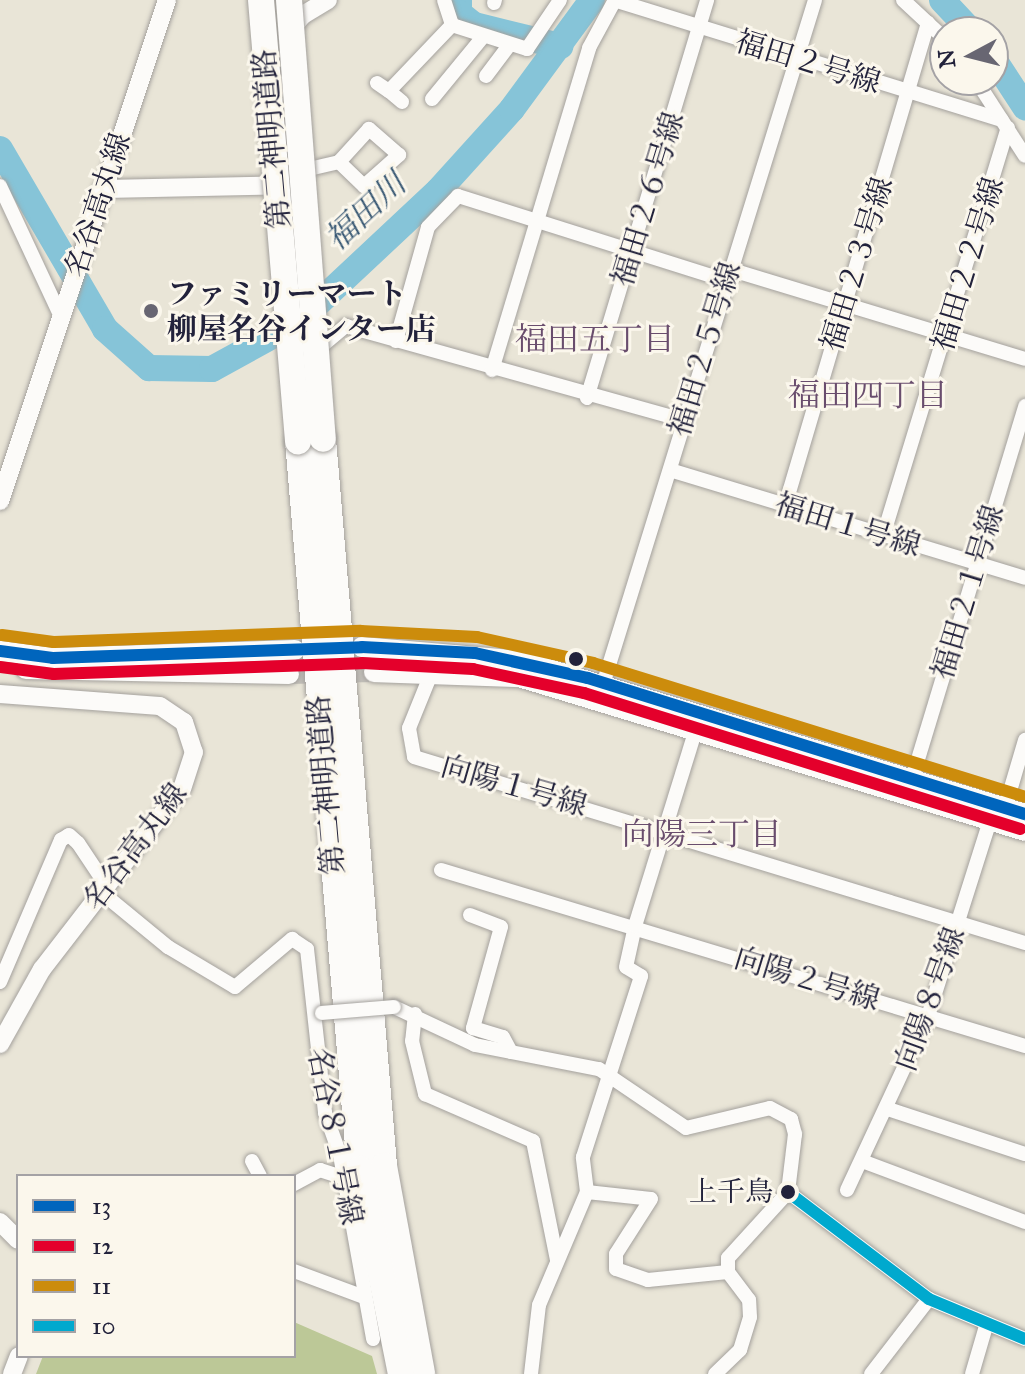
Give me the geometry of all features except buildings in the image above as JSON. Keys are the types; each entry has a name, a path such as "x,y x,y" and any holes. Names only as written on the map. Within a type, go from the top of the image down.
{"highway":[{"name":"第二神明道路","path":"261,0 310,440 384,1166 422,1374"},
{"name":"第二神明道路","path":"289,0 310,440 360,1169 401,1374"}],"main road":[{"path":"362,647 475,653 912,779 998,814 1025,831"},
{"path":"0,651 63,658 295,650"},
{"path":"0,666 289,674"},
{"path":"374,672 433,669 519,677 602,692 696,729 998,814 1025,814"}],"street":[{"name":"名谷高丸線","path":"0,501 167,0"},
{"path":"259,186 275,151 268,55 328,0"},
{"path":"444,0 452,25"},
{"path":"452,25 510,44 536,38 560,0"},
{"path":"492,370 536,219 598,26 614,0"},
{"name":"福田２号線","path":"614,0 1005,124"},
{"name":"福田２６号線","path":"587,398 707,0"},
{"name":"福田２５号線","path":"602,692 670,470 680,419 815,0"},
{"path":"903,0 928,23"},
{"name":"福田２３号線","path":"785,506 928,23"},
{"path":"402,102 383,87 452,25"},
{"path":"102,189 310,185 293,30"},
{"path":"432,99 483,37"},
{"path":"486,76 510,44"},
{"path":"987,96 1025,156"},
{"name":"福田２２号線","path":"883,536 947,335 1005,124"},
{"path":"309,169 339,162"},
{"path":"0,186 61,317"},
{"path":"396,341 428,227 458,196 633,251 846,304 1025,359"},
{"path":"323,345 346,326 587,398 680,419"},
{"name":"福田２１号線","path":"912,779 1025,406"},
{"name":"福田１号線","path":"670,470 1025,578"},
{"name":"向陽１号線","path":"433,669 409,728 414,757 665,830 1025,943"},
{"name":"名谷高丸線","path":"0,694 145,703 173,713 189,731 189,776 42,969 0,1044"},
{"path":"531,1374 539,1305 587,1192 583,1157 641,976 626,967 635,926 696,729"},
{"name":"向陽８号線","path":"847,1190 888,1109 928,1016 958,923 1025,740"},
{"name":"名谷８１号線","path":"0,982 69,835 103,889 168,947 235,987 292,939 307,949 318,1014 325,1113 344,1178 373,1339"},
{"name":"向陽２号線","path":"441,870 1025,1046"},
{"path":"470,915 501,927 473,1028 503,1037 511,1052"},
{"path":"318,1014 394,1007 415,1014 440,1032 609,1076 686,1128 746,1109 770,1108 791,1119 788,1192 728,1258 728,1272 749,1300 750,1317 740,1350 715,1374"},
{"path":"415,1014 412,1041 425,1094 533,1141 557,1260"},
{"path":"888,1109 1025,1154"},
{"path":"252,1161 259,1174"},
{"path":"862,1161 1025,1222"},
{"path":"296,1183 320,1170 344,1178"},
{"path":"587,1192 651,1199 616,1254 616,1269 648,1280 728,1272"},
{"path":"788,1192 929,1299 986,1326 1025,1339"},
{"path":"0,1222 16,1238"},
{"path":"296,1272 364,1297"},
{"path":"871,1374 929,1299"},
{"path":"972,1374 986,1326"}],"green space":[{"path":"296,1323 372,1356 377,1374 36,1374 42,1358 296,1358"}],"waterway":[{"path":"459,0 459,13 474,25 560,46"},
{"name":"福田川","path":"0,149 105,329 149,368 212,369 298,322 438,191 512,109 592,0"},
{"name":"福田川","path":"942,0 957,16"},
{"name":"福田川","path":"1009,82 1025,107"}],"tunnel":[{"path":"289,674 374,672"}],"transit line":[{"name":"11","path":"2,635 54,642 361,631 477,637 593,663 1025,797"},
{"name":"13","path":"0,651 53,658 362,647 475,653 588,678 1025,814"},
{"name":"12","path":"0,667 54,674 362,663 473,669 584,693 1020,829"},
{"name":"10","path":"788,1192 929,1299 1025,1339"}],"place":[{"name":"ファミリーマート 柳屋名谷インター店","path":"151,311"},
{"name":"上千鳥","path":"788,1192"}],"district":[{"name":"福田五丁目","path":"595,340"},
{"name":"福田四丁目","path":"868,396"},
{"name":"向陽三丁目","path":"702,835"}]}
